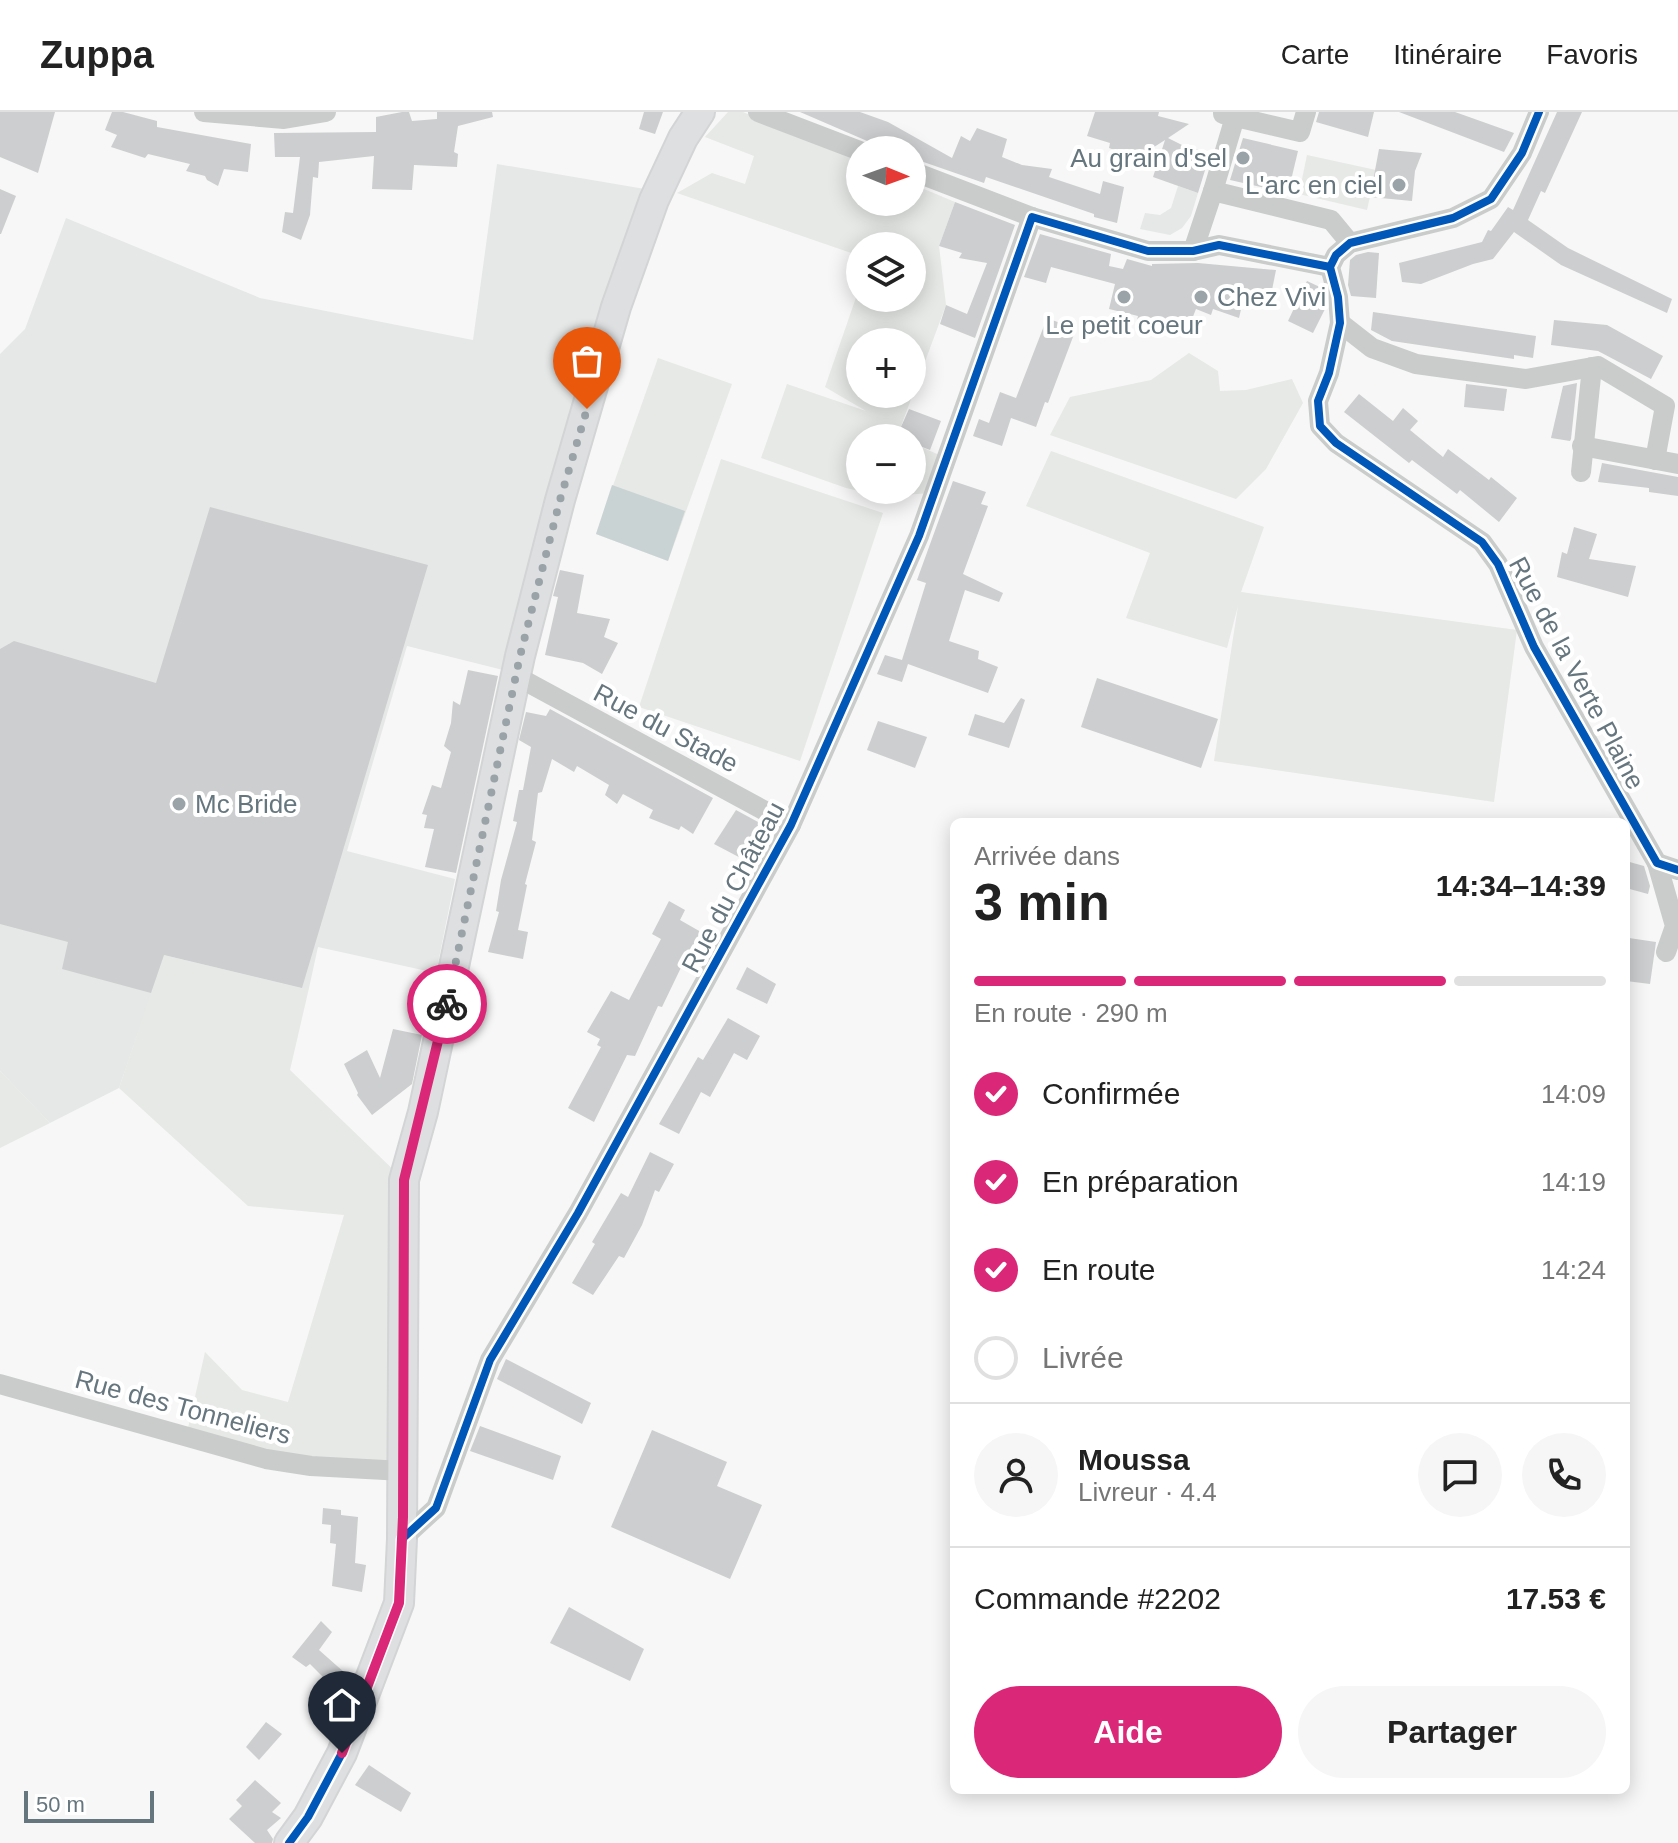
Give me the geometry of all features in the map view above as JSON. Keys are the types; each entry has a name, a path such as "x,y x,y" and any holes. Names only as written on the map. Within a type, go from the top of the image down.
{"main road":[{"path":"289,1843 308,1817 342,1753 399,1603 403,1471 404,1180 426,1097 516,676 560,500 616,307 654,200 683,138 700,112"}],"street":[{"path":"204,112 284,119 317,113"},
{"path":"758,112 846,146"},
{"path":"1193,251 1213,191 1229,115 1300,132 1306,112"},
{"path":"1539,112 1522,153 1491,199 1453,218 1350,243 1336,255 1330,267 1338,297 1340,323 1372,348 1404,362 1526,379 1598,366 1665,406 1655,460"},
{"path":"926,176 1032,217 1148,251 1193,251 1219,245 1330,267"},
{"path":"1213,191 1331,220 1350,243"},
{"name":"Rue du Château","path":"402,1539 436,1508 490,1360 578,1213 791,825 919,536 1032,217"},
{"name":"Rue de la Verte Plaine","path":"1340,323 1329,373 1318,401 1320,426 1336,443 1482,542 1498,564 1534,647 1657,863 1675,926 1666,952"},
{"path":"1581,472 1592,367"},
{"path":"1582,446 1678,464"},
{"name":"Rue du Stade","path":"516,676 791,825"},
{"path":"1657,863 1678,870"},
{"name":"Rue des Tonneliers","path":"0,1384 266,1459 311,1466 403,1471"}],"shaded area":[{"path":"728,112 743,112 846,156 846,216 926,216 926,190 955,202 939,246 946,305 926,359 926,328 846,328 846,399 825,387 851,312 926,312 926,232 846,232 846,251 677,193 712,173 745,184 754,156 705,137"},
{"path":"1307,155 1376,170 1367,210 1299,194"},
{"path":"497,164 645,189 507,671 407,646 347,851 455,879 436,973 318,947 309,988 302,988 165,955 119,1088 50,1123 0,1071 0,354 25,329 66,218 260,298 473,340"},
{"path":"1178,186 1198,193 1191,216 1182,228 1170,235 1140,229 1145,213 1160,215 1171,208"},
{"path":"1189,353 1218,371 1220,391 1246,390 1292,379 1303,403 1266,469 1236,499 1050,435 1070,397 1151,380"},
{"path":"658,358 732,384 668,561 596,534"},
{"path":"787,384 846,404 846,408 866,411 861,408 908,408 902,424 846,424 846,488 761,458"},
{"path":"926,449 944,457 926,493"},
{"path":"1051,451 1264,527 1241,592 1517,630 1494,802 1214,761 1238,606 1227,648 1126,618 1150,553 1026,506"},
{"path":"721,459 846,501 846,504 883,513 800,761 639,707"},
{"path":"612,485 685,511 668,561 596,534"},
{"path":"164,955 309,988 290,1070 404,1180 403,1471 186,1437 205,1352 242,1390 288,1402 344,1215 248,1206 119,1088"},
{"path":"0,1071 50,1123 0,1148"}],"building":[{"path":"0,112 55,112 38,173 0,157"},
{"path":"112,112 157,121 157,127 251,144 248,172 224,169 218,186 205,176 186,171 190,164 148,154 145,158 111,147 117,135 105,130"},
{"path":"409,112 412,121 437,119 437,112 492,112 493,117 458,126 454,152 458,154 457,167 414,165 412,190 372,189 374,156 319,162 318,178 313,177 310,215 301,240 282,232 285,212 293,213 300,157 275,157 274,133 376,132 376,117"},
{"path":"644,112 663,112 655,134 639,129"},
{"path":"800,112 860,112 888,122 913,136 856,136"},
{"path":"1095,112 1159,112 1158,116 1189,124 1168,138 1192,150 1210,154 1198,193 1153,177 1165,140 1137,158 1109,148 1110,143 1087,136"},
{"path":"1319,112 1374,112 1368,137 1316,122"},
{"path":"1399,112 1455,112 1514,133 1504,152"},
{"path":"1557,112 1582,112 1545,193 1541,191 1528,220 1568,248 1672,299 1667,313 1561,265 1514,232 1493,259 1421,284 1402,282 1399,263 1482,242 1508,207 1513,210"},
{"path":"977,128 1007,139 1002,157 1022,165 1052,169 1049,177 1100,194 1103,181 1124,187 1117,223 986,177 984,183 926,163 926,143 952,158 961,136 970,141"},
{"path":"1243,138 1298,151 1288,193 1230,180"},
{"path":"1379,149 1422,153 1415,171 1412,201 1370,197"},
{"path":"0,189 16,196 1,234 0,234"},
{"path":"955,202 1015,225 975,338 940,324 946,305 967,314 987,263 959,258 962,253 939,246"},
{"path":"1040,234 1111,254 1109,266 1123,269 1127,259 1152,266 1198,263 1276,270 1269,305 1243,301 1239,318 1213,309 1211,315 1196,309 1186,334 1166,329 1164,336 1135,328 1138,316 1109,309 1115,284 1051,267 1046,283 1024,277"},
{"path":"1368,252 1379,253 1376,298 1351,296 1348,285 1350,260"},
{"path":"1307,281 1322,288 1326,307 1313,333 1288,321"},
{"path":"1373,312 1536,336 1533,358 1514,355 1514,359 1392,341 1371,330"},
{"path":"1047,318 1076,329 1036,427 1011,418 1002,446 973,436 979,419 989,423 1000,392 1016,398"},
{"path":"1554,320 1607,325 1663,356 1651,379 1598,351 1551,345"},
{"path":"1577,383 1571,439 1551,438 1563,386"},
{"path":"1466,384 1507,389 1504,411 1464,407"},
{"path":"1359,394 1393,421 1403,408 1418,421 1410,430 1443,457 1448,449 1517,498 1499,522 1460,490 1457,494 1412,460 1409,463 1344,412"},
{"path":"909,409 941,421 930,450 926,448 926,424 902,424"},
{"path":"1602,463 1678,477 1678,496 1649,492 1649,488 1598,482"},
{"path":"953,481 986,492 981,504 988,506 963,574 1003,593 999,602 965,590 949,641 979,651 978,659 998,667 988,693 908,664 902,682 877,674 885,655 902,660 926,583 917,580"},
{"name":"Mc Bride","path":"210,507 428,565 302,988 164,955 151,993 62,969 68,942 0,924 0,649 14,641 156,683"},
{"path":"1574,527 1597,534 1589,559 1636,566 1628,597 1557,577 1562,552 1567,554"},
{"path":"560,570 584,575 577,613 610,619 604,637 618,643 602,674 583,663 545,655 558,597 553,596"},
{"path":"468,670 498,676 456,873 425,867 434,829 424,828 427,815 422,814 432,785 441,788 451,752 444,746 453,701 460,705"},
{"path":"1097,678 1218,719 1201,768 1081,727"},
{"path":"1021,698 1025,700 1009,748 968,735 975,714 1004,723"},
{"path":"550,709 713,798 693,834 681,826 679,830 649,818 653,810 623,794 617,804 605,795 609,785 577,766 574,772 552,759 542,792 538,793 532,840 536,842 518,930 528,932 523,959 488,952 499,912 496,911 501,880 517,822 513,821 519,790 523,790 531,747 519,740 526,712 546,716"},
{"path":"878,721 927,737 915,768 867,750"},
{"path":"736,810 773,830 754,865 714,844"},
{"path":"1630,862 1644,866 1650,886 1648,894 1630,889"},
{"path":"669,901 685,910 680,920 701,932 662,1007 658,1006 635,1056 627,1055 594,1122 568,1108 601,1047 597,1045 600,1039 587,1032 611,991 629,1000 661,939 652,934"},
{"path":"1630,938 1656,942 1650,984 1630,982"},
{"path":"747,967 776,984 767,1004 736,989"},
{"path":"728,1018 760,1036 747,1060 734,1053 710,1097 701,1092 679,1134 659,1124 698,1057 703,1060"},
{"path":"393,1029 422,1035 412,1084 372,1115 357,1095 344,1064 367,1050 380,1078"},
{"path":"650,1152 674,1164 659,1192 655,1190 642,1225 624,1258 619,1256 593,1295 572,1283 621,1193 628,1197"},
{"path":"506,1359 591,1403 582,1424 497,1379"},
{"path":"480,1426 561,1456 553,1480 470,1451"},
{"path":"652,1430 727,1462 717,1486 762,1505 730,1579 611,1527"},
{"path":"323,1508 341,1510 341,1515 358,1517 355,1563 366,1565 362,1592 332,1586 336,1544 330,1543 331,1525 322,1524"},
{"path":"569,1607 644,1649 630,1681 550,1643"},
{"path":"321,1621 332,1632 319,1650 345,1673 335,1685 345,1698 324,1724 309,1709 329,1683 310,1664 306,1667 292,1657"},
{"path":"266,1722 282,1734 259,1760 246,1747"},
{"path":"369,1765 411,1793 401,1812 355,1785"},
{"path":"255,1780 281,1803 272,1812 281,1818 267,1830 272,1843 255,1843 229,1819 242,1806 236,1800"}],"cycle path":[{"path":"1539,112 1522,153 1491,199 1453,218 1350,243 1336,255 1330,267 1338,297 1340,323 1329,373 1318,401 1320,426 1336,443 1482,542 1498,564 1534,647 1657,863 1678,870"},
{"path":"289,1843 308,1817 342,1753 399,1603 402,1539 436,1508 490,1360 578,1213 791,825 919,536 1032,217 1148,251 1193,251 1219,245 1330,267"}],"way so far":[{"path":"447,1004 520,656 587,409"}],"place":[{"name":"Au grain d'sel","path":"1243,158"},
{"name":"L'arc en ciel","path":"1399,185"},
{"name":"Le petit coeur","path":"1124,297"},
{"name":"Chez Vivi","path":"1201,297"},
{"name":"Mc Bride","path":"179,804"}],"route":[{"path":"342,1753 399,1603 403,1517 404,1180 447,1004"}]}
